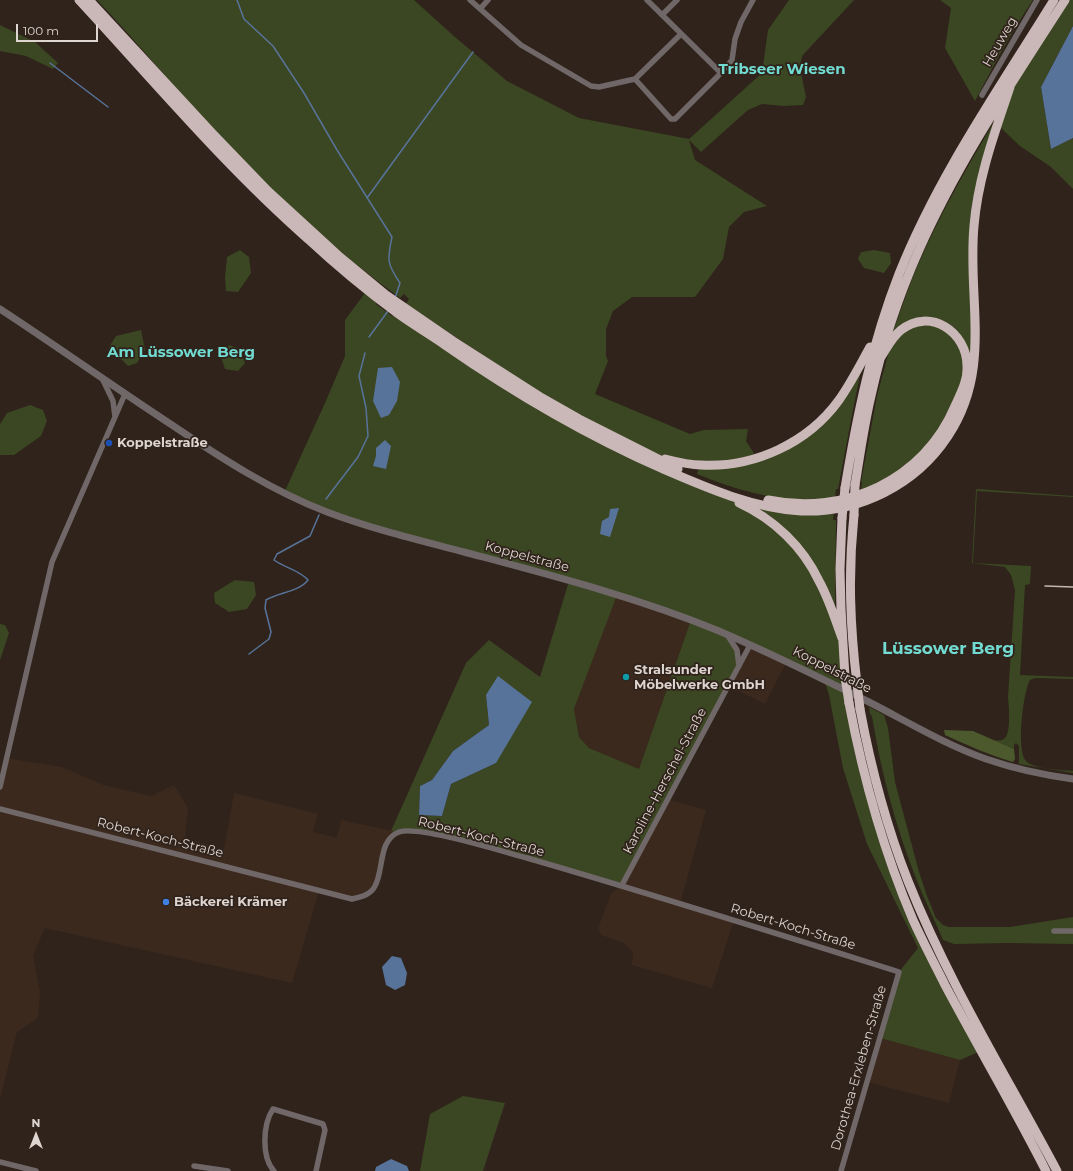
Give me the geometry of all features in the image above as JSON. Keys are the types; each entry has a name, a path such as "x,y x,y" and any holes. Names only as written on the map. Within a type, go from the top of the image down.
{"highway":[{"path":"79,0 213,146 307,239 465,359 531,401 612,445 649,463 740,499 778,508 813,511 841,508 867,501 890,490 916,472 950,434 963,410 972,379 976,348 972,252 977,200 986,157 1010,87"},
{"path":"89,0 268,191 383,298"},
{"path":"1046,1171 931,957 911,915 887,855 862,769 849,702 845,677 842,638 840,570 842,518 854,429 880,328 902,267 939,188 1054,0"},
{"path":"1056,1171 967,1007 920,910 894,843 872,768 860,709 851,638 850,552 854,515 855,485 870,397 881,357 908,276 929,228 963,163 1065,0"},
{"path":"401,311 506,377 579,419 680,470 739,493 776,502 814,504 848,499 865,494 892,480 914,464 928,450 949,421 965,382 968,367 963,344 951,330 944,326 930,322 917,323 901,330 895,336 881,357"},
{"path":"652,456 695,464 729,464 757,458 791,443 814,427 839,400 853,378 880,328"},
{"path":"700,484 755,511 778,528 795,545 819,580 842,638"}],"street":[{"path":"470,0 521,45 590,86 599,87 635,79 681,34"},
{"path":"480,9 488,0"},
{"path":"647,0 720,72"},
{"path":"662,15 677,0"},
{"path":"635,79 671,119 675,119 732,60 735,39 741,22 753,0"},
{"name":"Heuweg","path":"982,95 1037,0"},
{"name":"Koppelstraße","path":"0,309 221,457 274,488 326,512 391,532 617,594 682,616 792,663 938,738 978,756 1014,768 1073,779"},
{"path":"102,378 113,401 115,417"},
{"path":"0,787 52,562 125,394"},
{"path":"728,636 737,650 739,666"},
{"name":"Karoline-Herschel-Straße","path":"622,886 667,798 750,645"},
{"name":"Robert-Koch-Straße","path":"0,809 352,900 362,897 375,887 386,845 391,838 398,832 412,830 490,848 622,886 899,972"},
{"path":"1054,931 1073,931"},
{"name":"Dorothea-Erxleben-Straße","path":"841,1171 899,972"},
{"path":"264,1171 272,1170 266,1157 265,1143 266,1130 270,1114 273,1109 323,1124 325,1130 316,1171"},
{"path":"0,1162 36,1171"},
{"path":"194,1166 228,1171"}],"shaded area":[{"path":"617,594 691,620 639,769 589,748 579,737 574,709"},
{"path":"750,645 787,661 765,704 729,686"},
{"path":"6,758 62,767 103,785 151,796 174,785 188,808 185,838 224,849 234,793 318,814 313,832 337,838 341,820 398,832 386,845 375,887 352,899 319,891 292,983 45,928 33,955 40,992 38,1018 17,1032 0,1099 0,787"},
{"path":"667,799 706,810 680,904 734,920 712,988 632,965 633,953 624,943 601,935 598,928 611,894 622,885"},
{"path":"880,1038 960,1060 949,1103 867,1082"}],"green space":[{"path":"97,0 414,0 507,81 579,118 689,139 762,73 768,30 789,0 854,0 802,56 800,68 806,97 803,105 784,106 762,104 748,110 701,152 689,140 695,160 767,206 744,212 729,227 723,259 695,297 632,297 613,311 606,329 606,356 608,361 595,394 690,434 704,430 748,429 746,441 757,458 729,464 652,456 579,419 406,304 409,299 404,294 400,298 375,279 327,240 281,199 216,133"},
{"path":"940,0 1033,0 995,63 975,101 945,48 951,8"},
{"path":"1065,0 1073,0 1073,26 1041,87 1051,149 1073,138 1073,189 1051,167 1020,146 1000,127 1010,87"},
{"path":"0,25 35,42 58,63 53,69 26,56 0,51"},
{"path":"998,115 982,163 976,187 971,226 970,257 973,350 970,376 963,400 953,422 940,442 924,460 905,476 884,489 861,500 861,497 879,489 895,479 924,457 947,429 956,412 968,380 970,364 969,353 959,335 943,322 923,318 912,321 894,333 893,332 913,276 930,239 958,185"},
{"path":"240,250 249,257 251,273 238,292 226,291 225,277 227,257"},
{"path":"874,250 890,253 891,263 884,273 864,268 858,259 861,252"},
{"path":"365,293 377,302 376,304 392,316 399,314 465,359 755,511 805,557 842,638 849,703 901,890 981,1051 960,1060 880,1038 899,972 918,948 867,844 843,768 829,695 824,679 729,636 737,650 739,666 622,885 519,856 412,830 391,831 466,663 489,640 540,677 569,581 391,532 284,493 345,356 345,320","holes":["617,595 691,620 639,769 589,748 579,737 574,709","486,695 496,763 451,784 442,816 419,815 420,786 432,780 453,751 489,725"]},
{"path":"916,324 943,327 964,352 962,383 939,432 901,471 861,491 861,482 877,396 889,351 897,337"},
{"path":"141,330 145,350 137,363 128,366 109,347 116,336"},
{"path":"229,345 240,349 245,363 238,371 225,369 221,357"},
{"path":"862,366 835,499 799,500 764,496 697,474 699,467 724,467 803,437"},
{"path":"30,405 43,410 47,421 41,436 14,455 0,455 0,424 7,413"},
{"path":"976,490 1073,496 977,491 973,563 1031,566 1030,584 1025,585 1020,675 1073,677 1073,679 1035,678 1030,680 1027,687 1023,708 1021,734 1023,755 1026,761 1030,764 1045,768 1019,764 1019,746 1016,743 1014,745 1014,749 993,740 1005,738 1007,735 1009,719 1008,697 1015,590 1011,575 1005,567 972,563"},
{"path":"753,504 834,510 833,520 836,520 835,606 823,582"},
{"path":"235,580 254,582 256,595 247,609 229,612 215,603 214,593"},
{"path":"0,624 5,625 9,633 0,660"},
{"path":"869,707 884,715 888,728 895,782 919,872 936,918 943,925 949,927 1010,927 1073,917 1073,944 954,944 943,940 917,881 902,841 885,779"},
{"path":"944,730 973,731 1014,749 1015,759 1013,762 978,750 945,735"},
{"path":"1050,769 1073,771 1073,773"},
{"path":"463,1096 505,1103 483,1171 420,1171 430,1114"}],"water":[{"path":"1073,26 1073,138 1051,149 1041,87"},
{"path":"392,367 400,382 397,401 389,415 381,418 373,401 378,368"},
{"path":"385,440 391,446 386,469 373,466 376,456 376,448"},
{"path":"619,508 610,537 600,534 602,521 609,517 610,509"},
{"path":"498,676 532,702 496,763 451,784 442,816 419,815 420,786 432,780 453,751 489,725 486,695"},
{"path":"392,956 401,958 407,973 405,985 395,990 386,985 382,967"},
{"path":"391,1159 407,1166 409,1171 375,1171 376,1167"}],"waterway":[{"path":"237,0 244,19 273,46 304,93 337,150 392,237 389,251 389,262 400,283 395,298"},
{"path":"367,198 473,52"},
{"path":"50,63 108,107"},
{"path":"369,337 388,311"},
{"path":"326,499 358,457 368,436 366,408 359,376 365,353"},
{"path":"249,654 269,639 271,632 265,608 266,600 299,587 308,580 274,560 277,554 310,536 319,515"}],"railway":[{"path":"1045,586 1073,587"}],"place":[{"name":"Koppelstraße","path":"109,443"},
{"name":"Stralsunder Möbelwerke GmbH","path":"626,677"},
{"name":"Bäckerei Krämer","path":"166,902"}],"district":[{"name":"Tribseer Wiesen","path":"782,70"},
{"name":"Am Lüssower Berg","path":"181,353"},
{"name":"Lüssower Berg","path":"948,649"}]}
